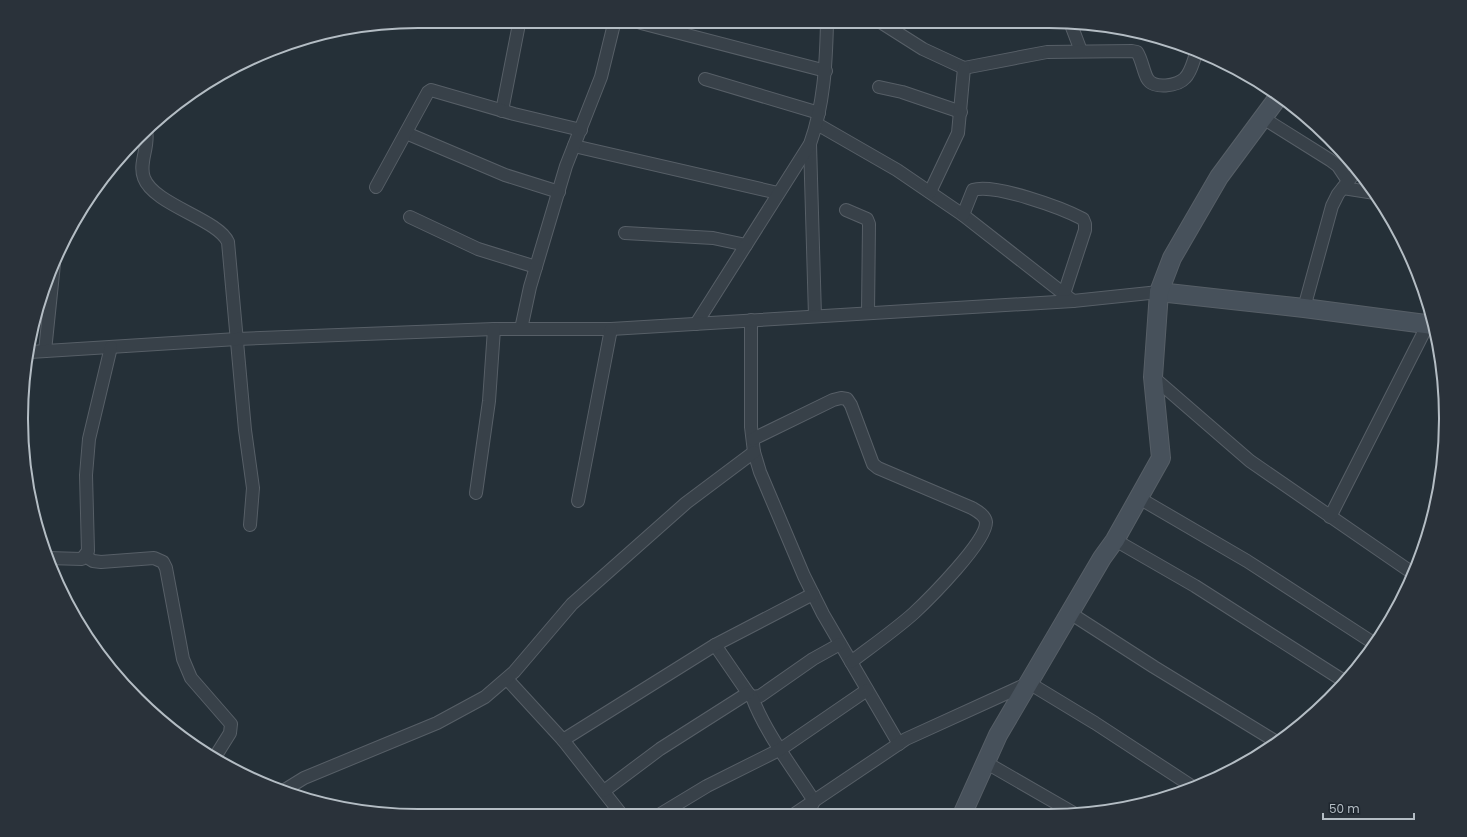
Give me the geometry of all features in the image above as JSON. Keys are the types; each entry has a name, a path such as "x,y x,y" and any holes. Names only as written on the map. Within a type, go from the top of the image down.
{"street":[{"path":"502,111 518,28"},
{"path":"521,329 526,300 536,267 574,146 601,77 613,28"},
{"path":"660,28 826,71"},
{"path":"696,324 810,144 818,119 826,71 827,28"},
{"path":"890,28 922,49 964,68 1047,52 1137,52 1147,78 1152,84 1157,86 1179,82 1184,79 1189,73 1195,57"},
{"path":"1073,29 1081,51"},
{"path":"930,192 958,133 964,68"},
{"path":"705,79 818,119 963,215 1069,297"},
{"path":"879,87 902,92 961,112"},
{"path":"376,187 428,92 431,90 502,111 581,130"},
{"path":"965,809 998,735 1115,540 1161,458 1153,377 1158,292 1172,258 1219,177 1275,101"},
{"path":"1263,118 1338,166 1346,185"},
{"path":"406,133 505,175 559,192"},
{"path":"147,138 143,170 144,178 149,186 190,215 220,230 226,236 228,242 245,430 253,488 250,524"},
{"path":"810,144 815,316"},
{"path":"574,146 778,193"},
{"path":"1304,308 1332,206 1353,175"},
{"path":"1346,185 1365,190"},
{"path":"963,215 973,190 978,188 994,190 1032,200 1083,219 1085,230 1069,297"},
{"path":"846,210 866,219 869,224 868,313"},
{"path":"410,217 478,249 536,267"},
{"path":"625,233 713,238 746,245"},
{"path":"46,351 52,285"},
{"path":"34,352 237,339 363,334 494,329 611,329 868,313 1069,297 1158,292 1427,324"},
{"path":"751,320 753,439 754,452 760,472 813,594 840,644 899,744"},
{"path":"476,493 489,401 494,329"},
{"path":"578,501 611,329"},
{"path":"1330,517 1428,329"},
{"path":"54,558 82,559 88,552 86,475 89,439 111,347"},
{"path":"1153,377 1250,461 1408,570"},
{"path":"753,439 833,400 841,398 847,399 851,405 873,464 878,468 972,508 983,515 986,522 984,530 974,548 939,589 914,613 851,662"},
{"path":"290,787 304,778 335,764 351,759 437,723 485,697 507,679 572,604 686,503 754,452"},
{"path":"1139,498 1247,561 1369,640"},
{"path":"1115,540 1195,586 1340,678"},
{"path":"86,556 93,561 101,562 154,558 163,562 166,568 186,668 191,678 231,724 230,733 217,753"},
{"path":"563,740 715,645 813,594"},
{"path":"1070,613 1154,667 1271,739"},
{"path":"604,791 660,749 750,695 760,696 813,659 840,644"},
{"path":"715,645 750,695 781,750 814,801"},
{"path":"507,679 563,740 618,809"},
{"path":"802,809 899,744 932,726 1029,683"},
{"path":"1029,683 1095,723 1188,783"},
{"path":"669,809 707,786 781,750 868,690"},
{"path":"985,762 1065,808"},
{"path":"810,809 814,801"}]}
